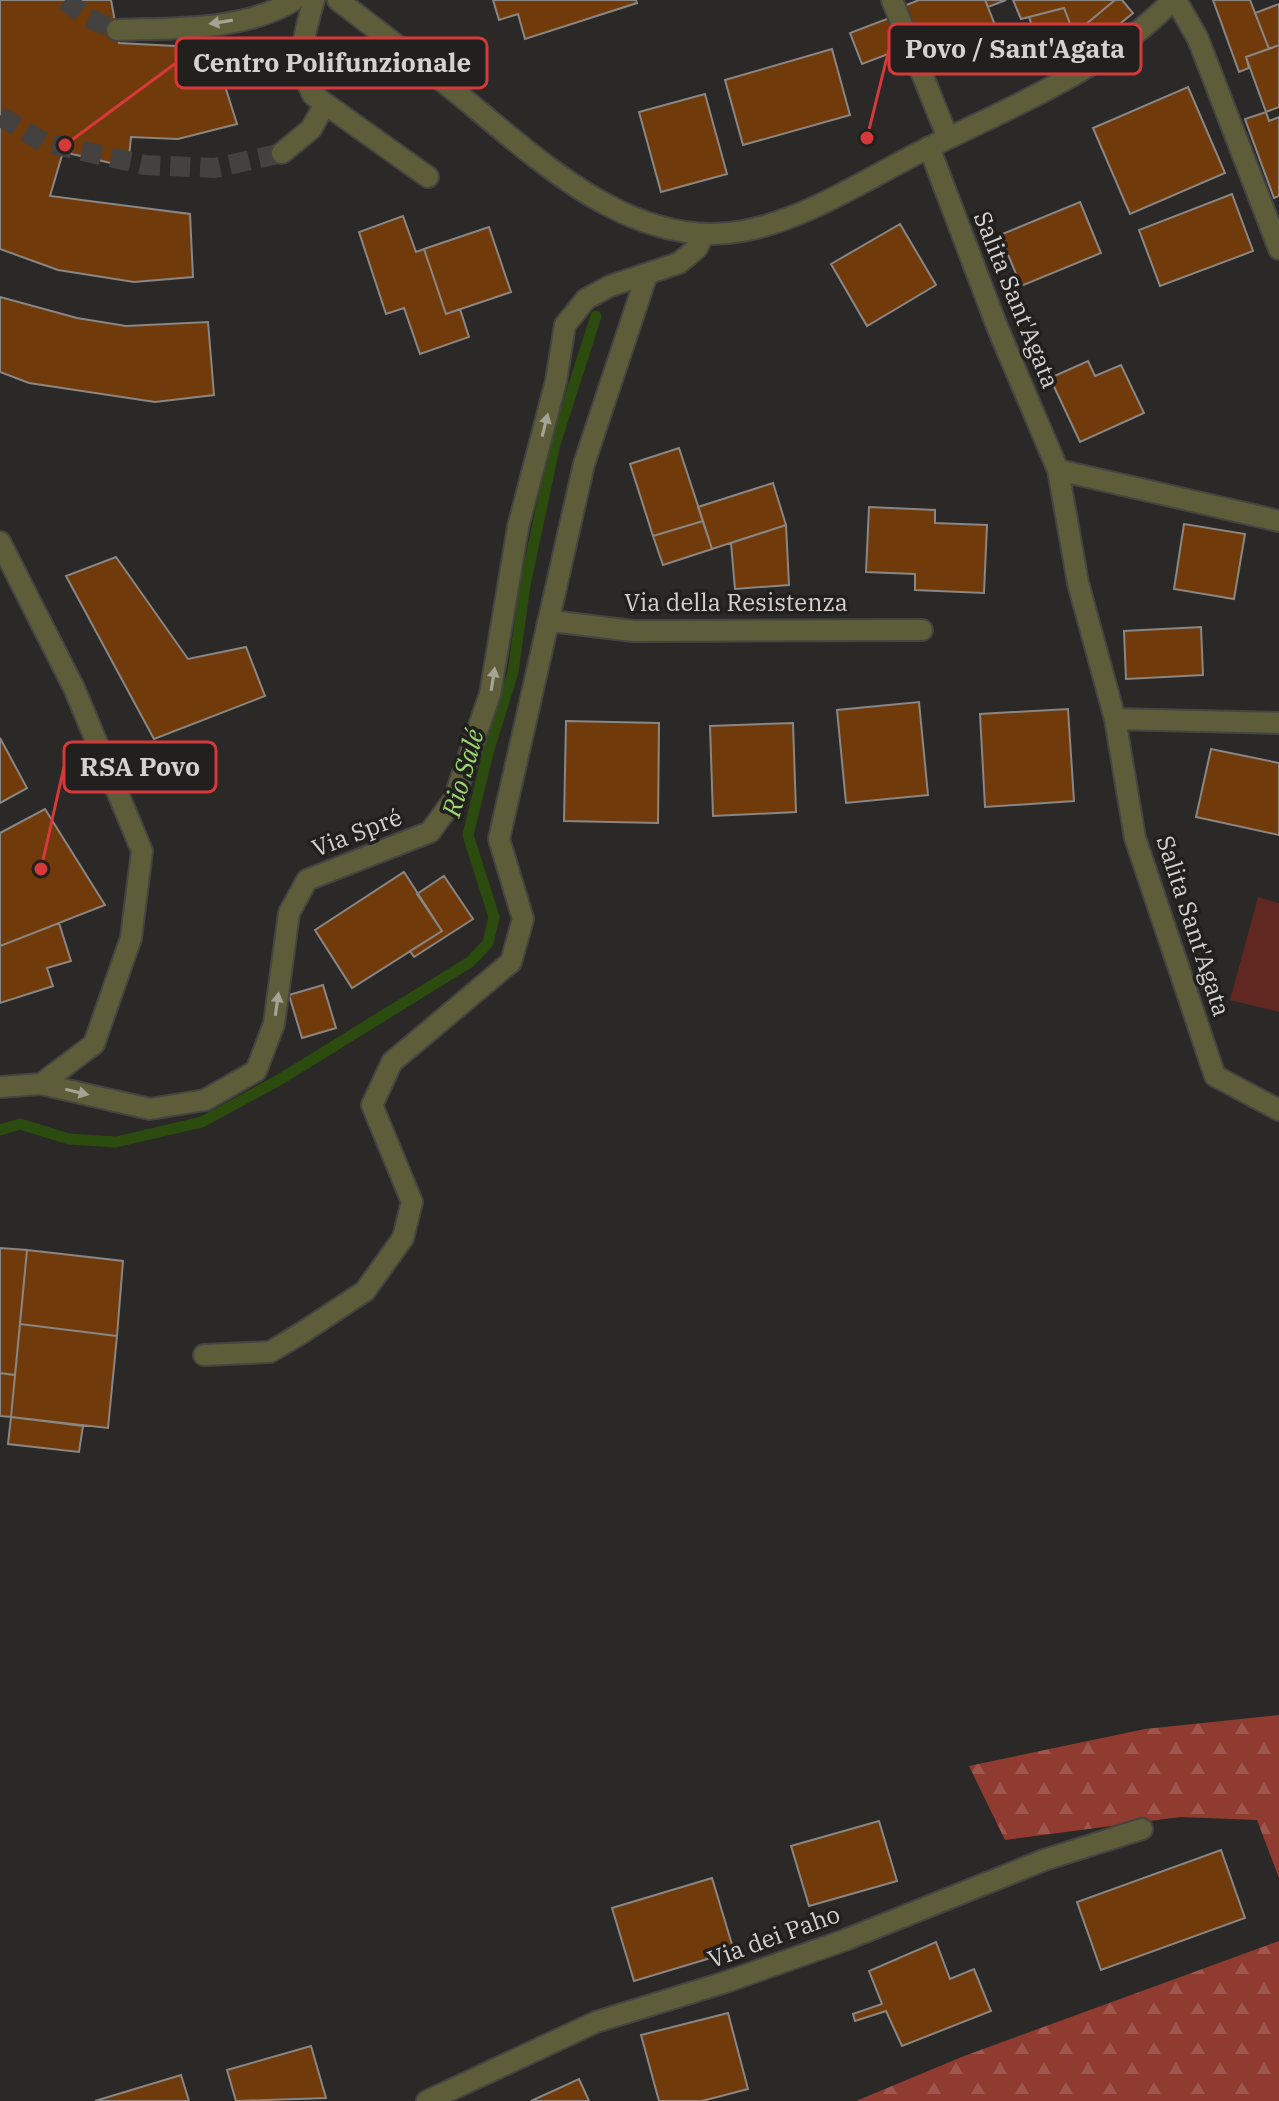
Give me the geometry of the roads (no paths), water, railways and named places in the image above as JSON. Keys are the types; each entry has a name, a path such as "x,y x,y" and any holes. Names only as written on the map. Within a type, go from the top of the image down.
{"street":[{"path":"117,30 202,25 273,14 294,0"},
{"path":"314,0 302,39 301,60 308,86 324,106 428,177"},
{"path":"338,0 547,166 591,196 632,217 704,234 744,231 769,224 1079,75 1122,46 1164,3 1198,39 1279,249"},
{"name":"Salita Sant'Agata","path":"892,0 998,329 1058,470 1078,583 1115,719 1135,838 1215,1076 1279,1110"},
{"path":"282,153 311,129 324,106"},
{"name":"Via Spré","path":"0,1087 41,1084 150,1109 205,1100 256,1071 274,1024 289,913 307,880 430,832 454,799 490,694 518,527 556,381 565,325 586,299 610,286 679,263 697,248 704,234"},
{"path":"204,1355 270,1352 365,1291 403,1238 412,1202 372,1105 392,1062 511,962 523,919 499,839 551,621 584,464 647,274"},
{"path":"1058,470 1279,521"},
{"path":"0,542 74,688 142,851 131,938 94,1044 41,1084"},
{"name":"Via della Resistenza","path":"551,621 633,631 922,630"},
{"path":"1115,719 1279,723"},
{"name":"Via dei Paho","path":"427,2101 596,2022 756,1972 1044,1860 1142,1829"}],"waterway":[{"name":"Rio Salé","path":"0,1130 20,1124 69,1139 116,1142 202,1122 279,1080 470,962 488,943 494,917 468,835 488,753 513,672 525,585 555,444 596,316"}],"tunnel":[{"path":"65,0 88,18 117,30"},
{"path":"0,116 43,142 145,165 215,168 282,153"}],"place":[{"name":"Povo / Sant'Agata","path":"867,138"},
{"name":"Centro Polifunzionale","path":"65,145"},
{"name":"RSA Povo","path":"41,869"}]}
